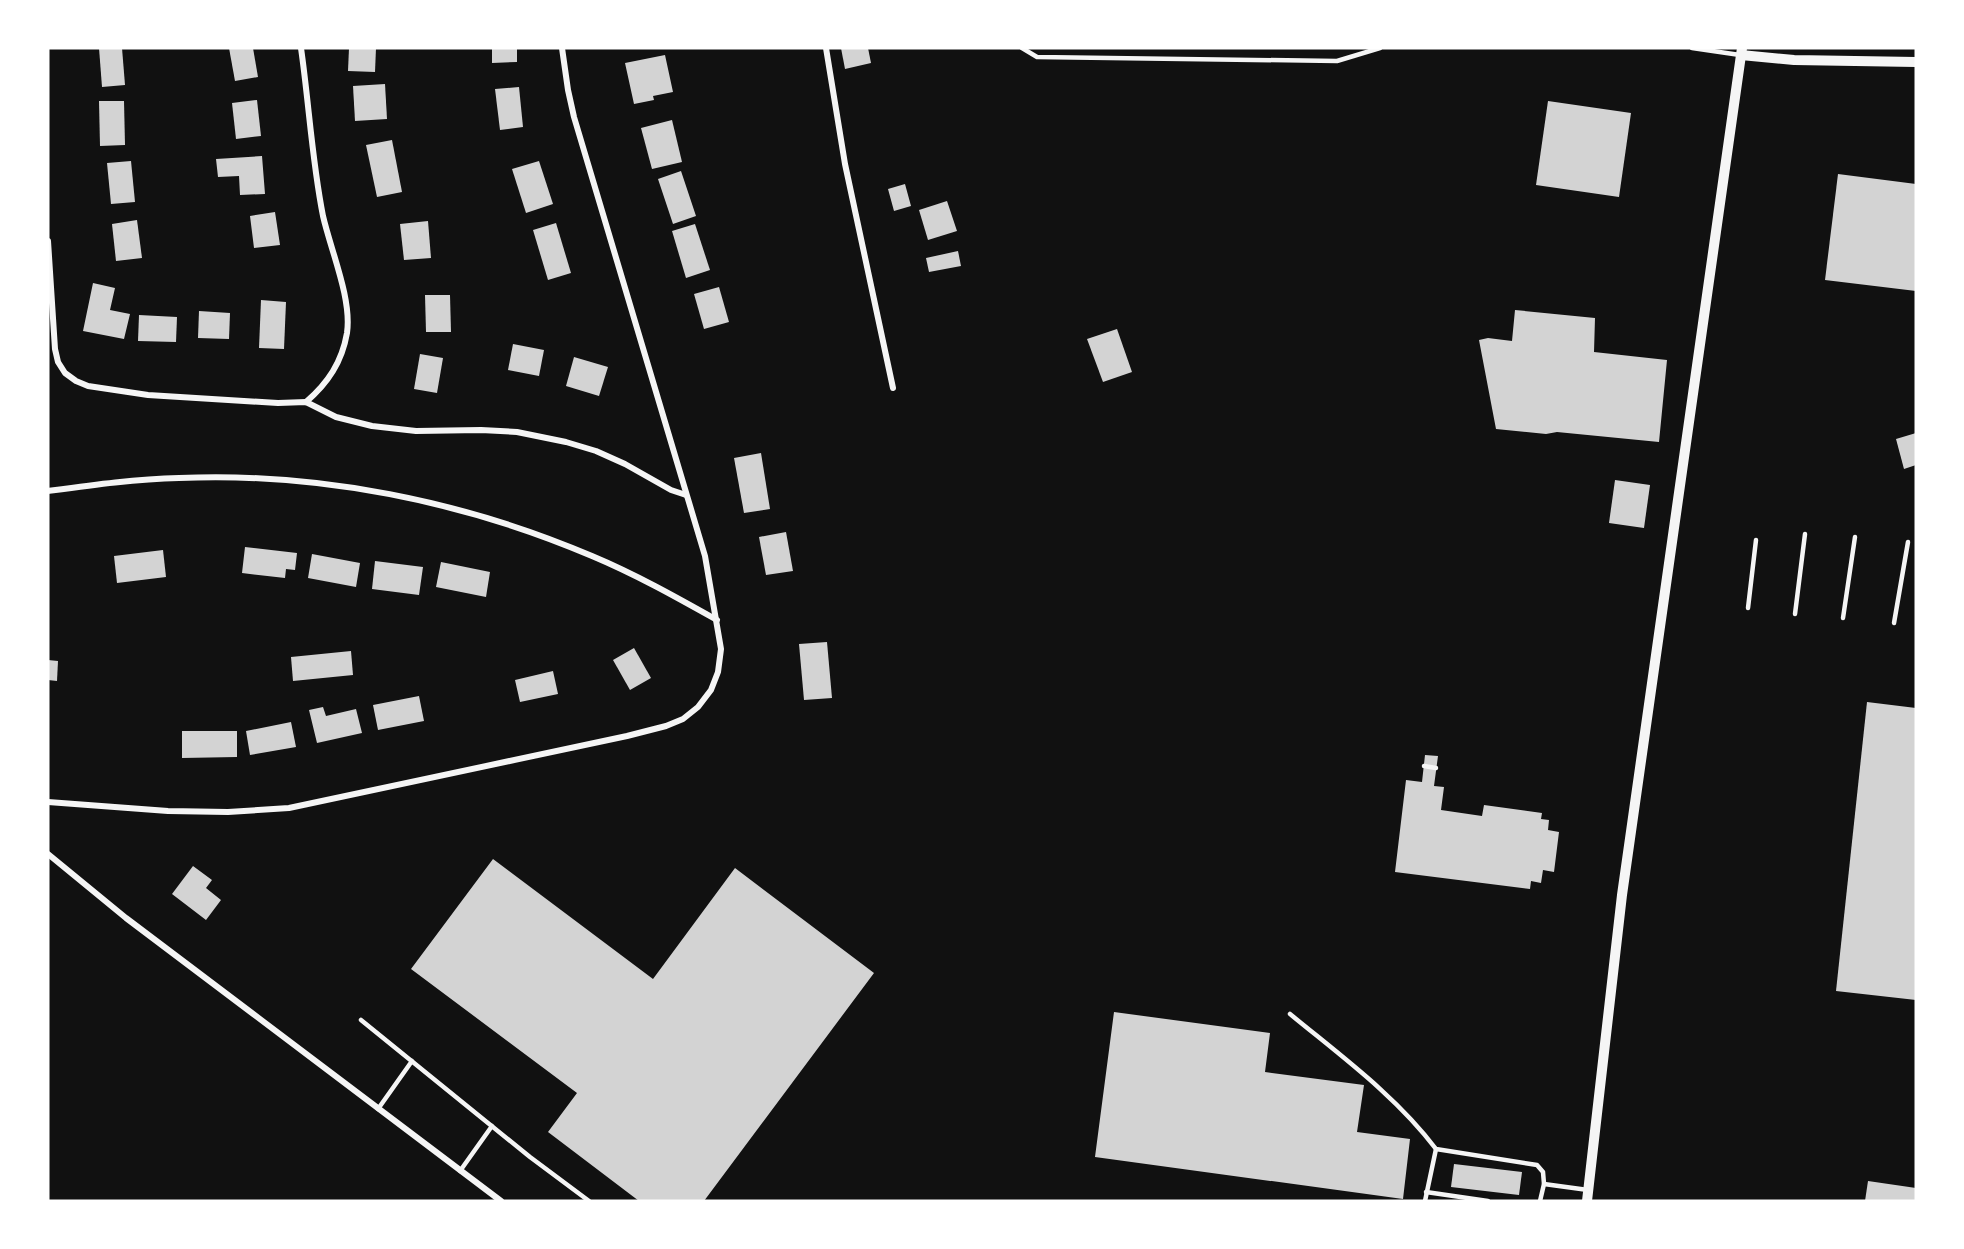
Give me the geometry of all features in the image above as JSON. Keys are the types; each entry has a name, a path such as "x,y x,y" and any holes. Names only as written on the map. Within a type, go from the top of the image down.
{"street":[{"path":"301,48 317,181 347,309 345,341 335,370 322,388 306,402"},
{"path":"48,802 168,811 228,812 289,808 615,739 666,726 683,719 698,707 711,690 721,661 721,649 705,556 574,117 562,48"},
{"path":"826,48 845,164 893,388"},
{"path":"1587,1196 1622,895 1742,51 1794,60 1916,62"},
{"path":"48,241 55,349 58,362 65,373 75,381 108,390 148,395 278,403 306,402 336,417 372,426 416,430 517,432 566,442 625,464 671,490 686,495"},
{"path":"48,491 110,482 180,477 251,478 321,484 391,494 459,510 592,556 656,586 717,620"},
{"path":"48,854 126,918 501,1201"}],"lane":[{"path":"1022,48 1037,57 1337,61 1380,48"},
{"path":"1692,48 1742,51"},
{"path":"1795,614 1805,534"},
{"path":"1843,618 1855,537"},
{"path":"1748,608 1756,540"},
{"path":"1894,623 1908,542"},
{"path":"1424,766 1436,768"},
{"path":"1290,1014 1417,1123 1436,1149 1537,1165 1544,1172 1540,1201"},
{"path":"362,1020 492,1126 589,1201"},
{"path":"378,1109 412,1061"},
{"path":"460,1171 492,1126"},
{"path":"1425,1201 1436,1149"},
{"path":"1544,1184 1587,1196"},
{"path":"1426,1192 1488,1201"}],"building":[{"path":"99,48 122,48 125,85 102,87"},
{"path":"229,48 253,48 258,77 235,81"},
{"path":"349,48 376,48 375,72 348,71"},
{"path":"492,48 517,48 517,62 492,63"},
{"path":"841,48 868,48 871,63 845,69"},
{"path":"665,55 673,92 653,96 654,100 634,104 625,63"},
{"path":"385,84 387,119 355,121 353,86"},
{"path":"519,87 523,127 500,130 495,89"},
{"path":"257,100 261,136 236,139 232,103"},
{"path":"99,101 124,101 125,145 100,146"},
{"path":"1548,101 1631,113 1619,197 1536,185"},
{"path":"672,120 682,162 652,169 641,128"},
{"path":"392,140 402,192 377,197 366,145"},
{"path":"262,156 265,194 240,195 239,176 218,177 216,159"},
{"path":"131,161 135,202 111,204 107,163"},
{"path":"539,161 553,204 526,213 512,169"},
{"path":"681,171 696,216 673,224 658,179"},
{"path":"1838,174 1916,184 1916,291 1825,280"},
{"path":"905,184 911,206 894,211 888,189"},
{"path":"947,201 957,231 928,240 919,210"},
{"path":"275,212 280,245 254,248 250,216"},
{"path":"137,220 142,258 116,261 112,224"},
{"path":"428,221 431,258 404,260 400,224"},
{"path":"556,223 571,273 548,280 533,230"},
{"path":"695,224 710,270 686,278 672,231"},
{"path":"958,251 961,266 929,272 926,258"},
{"path":"93,283 115,288 110,310 130,314 124,339 83,331"},
{"path":"719,287 729,322 704,329 694,294"},
{"path":"425,295 450,295 451,332 426,332"},
{"path":"261,300 286,302 284,349 259,348"},
{"path":"1515,310 1595,318 1594,352 1667,360 1659,442 1557,432 1546,434 1496,429 1479,340 1488,338 1512,341"},
{"path":"199,311 230,313 229,339 198,338"},
{"path":"139,315 177,317 176,342 138,341"},
{"path":"1117,329 1132,372 1103,382 1087,339"},
{"path":"513,344 544,350 539,376 508,370"},
{"path":"420,354 443,358 437,393 414,389"},
{"path":"574,357 608,367 599,396 566,386"},
{"path":"1916,433 1916,465 1904,469 1896,439"},
{"path":"761,453 770,509 744,513 734,458"},
{"path":"1615,480 1650,485 1644,528 1609,523"},
{"path":"786,532 793,571 766,575 759,537"},
{"path":"245,547 297,553 295,570 286,569 285,578 242,573"},
{"path":"163,550 166,577 117,583 114,556"},
{"path":"312,554 360,563 356,587 308,578"},
{"path":"375,561 423,567 419,595 372,589"},
{"path":"441,562 490,572 486,597 436,587"},
{"path":"827,642 832,698 804,700 799,644"},
{"path":"634,648 651,678 630,690 613,660"},
{"path":"351,651 353,675 293,681 291,657"},
{"path":"48,660 58,661 57,681 48,680"},
{"path":"553,671 558,694 520,702 515,680"},
{"path":"419,696 424,721 378,730 373,705"},
{"path":"1867,702 1916,708 1916,1000 1836,991"},
{"path":"323,707 326,716 356,709 362,733 317,743 309,710"},
{"path":"291,722 296,747 250,755 246,731"},
{"path":"182,731 237,731 237,757 182,758"},
{"path":"1425,755 1438,756 1434,786 1444,787 1441,810 1482,816 1484,805 1542,813 1541,819 1549,820 1548,830 1559,832 1554,872 1543,870 1541,883 1531,881 1530,889 1395,872 1406,780 1422,782"},
{"path":"493,859 653,979 735,868 874,973 704,1201 639,1201 548,1132 577,1093 411,969"},
{"path":"193,866 212,880 206,888 221,900 206,920 172,894"},
{"path":"1114,1012 1270,1033 1265,1072 1364,1085 1357,1132 1410,1139 1403,1199 1095,1157"},
{"path":"1454,1164 1522,1172 1519,1195 1451,1187"},
{"path":"1868,1181 1916,1188 1916,1201 1865,1201"}]}
